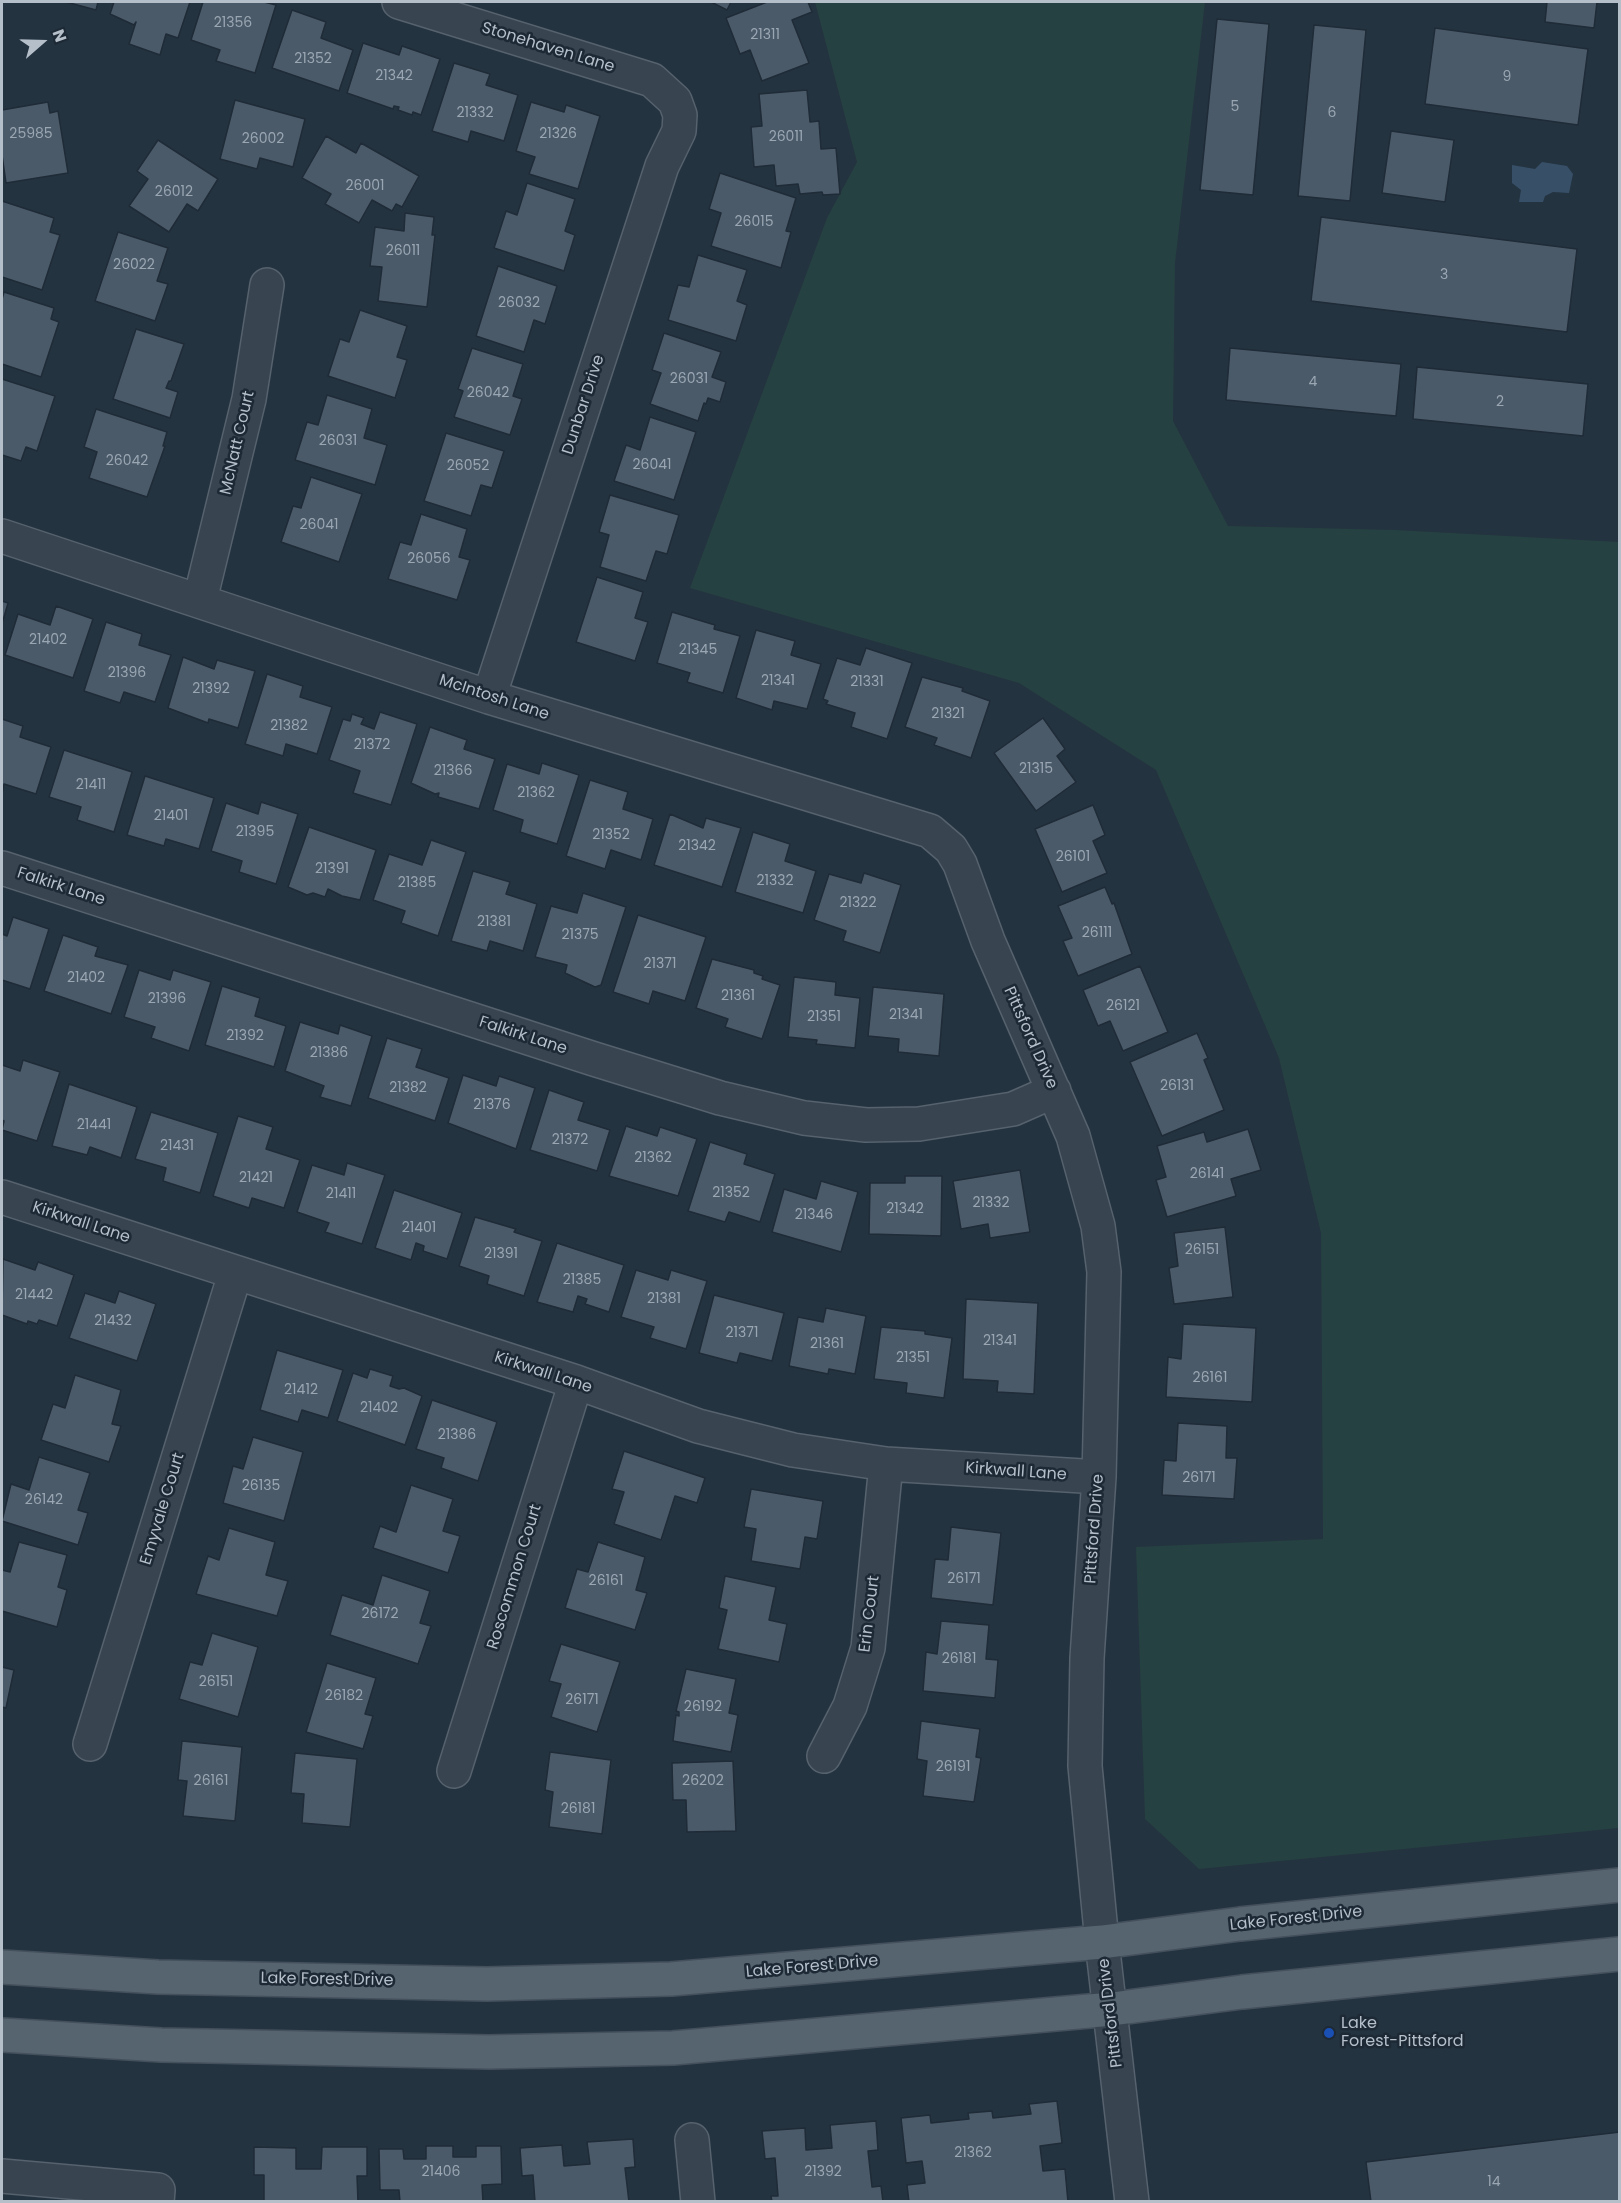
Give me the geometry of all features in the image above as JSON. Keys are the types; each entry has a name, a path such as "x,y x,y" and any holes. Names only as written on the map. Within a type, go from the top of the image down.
{"main road":[{"name":"Lake Forest Drive","path":"2,1966 158,1977 510,1983 670,1979 1102,1942 1240,1924 1620,1885"},
{"path":"2,2035 161,2045 489,2052 661,2048 1112,2010 1242,1992 1620,1954"}],"street":[{"name":"Stonehaven Lane","path":"399,2 652,80 675,101 680,115"},
{"name":"Dunbar Drive","path":"489,697 662,166 679,130 680,115"},
{"name":"McNatt Court","path":"200,600 249,399 267,285"},
{"name":"McIntosh Lane","path":"2,536 489,697 930,831 951,849 960,864 965,880"},
{"name":"Falkirk Lane","path":"2,868 617,1066 720,1098 804,1118 866,1125 918,1124 1013,1109 1054,1092"},
{"name":"Pittsford Drive","path":"965,880 988,941 1073,1136 1088,1182 1098,1226 1104,1272 1099,1477 1087,1658 1085,1766 1102,1942 1112,2010 1132,2202"},
{"name":"Kirkwall Lane","path":"2,1197 235,1274 576,1382 698,1426 793,1450 886,1464 1099,1477"},
{"name":"Emyvale Court","path":"90,1744 235,1274"},
{"name":"Roscommon Court","path":"454,1771 576,1382"},
{"name":"Erin Court","path":"824,1756 850,1706 868,1648 886,1464"},
{"path":"692,2140 698,2202"},
{"path":"2,2176 158,2190 157,2202"}],"green space":[{"path":"815,2 1205,2 1175,263 1173,421 1228,526 1395,530 1619,542 1619,1828 1199,1869 1145,1819 1136,1547 1323,1539 1321,1233 1279,1058 1156,770 1019,683 690,588 827,218 857,162"}],"water":[{"path":"1542,162 1567,166 1573,174 1569,193 1553,192 1545,196 1543,202 1519,202 1521,190 1512,183 1512,165 1535,169"}],"building":[{"path":"66,2 98,2 96,10"},
{"path":"114,2 190,2 178,38 166,34 160,55 129,44 136,22 134,25 110,14"},
{"path":"203,2 264,2 276,5 255,73 216,61 220,50 191,40"},
{"path":"711,2 731,2 727,10"},
{"path":"767,2 808,2 812,12 792,20 809,63 762,81 750,50 740,54 726,18"},
{"path":"1547,2 1597,2 1594,28 1545,22"},
{"path":"292,10 326,22 321,38 353,50 339,91 272,68"},
{"path":"1217,19 1269,24 1253,195 1200,190"},
{"path":"1314,25 1366,30 1350,201 1298,196"},
{"path":"1435,28 1588,49 1578,125 1425,104"},
{"path":"363,43 399,55 402,46 440,59 421,115 413,112 412,115 398,110 399,107 394,106 393,109 347,93"},
{"path":"454,63 490,74 486,85 518,95 504,141 471,131 468,142 432,131"},
{"path":"807,90 810,122 819,121 821,149 836,148 840,194 823,195 822,192 800,194 798,184 776,186 774,165 754,167 751,127 762,126 759,94"},
{"path":"235,100 305,119 293,167 260,158 257,169 220,159"},
{"path":"48,102 50,113 58,111 68,173 6,183 2,155 2,110"},
{"path":"531,102 564,112 566,105 600,116 578,189 529,174 535,157 516,151"},
{"path":"1391,131 1454,140 1445,202 1382,193"},
{"path":"326,136 356,153 361,143 419,176 402,207 396,204 392,211 372,200 359,223 325,204 331,194 302,178"},
{"path":"158,140 218,179 198,211 187,204 169,232 129,206 148,179 137,171"},
{"path":"720,173 796,198 786,231 791,232 781,268 711,246 721,213 709,209"},
{"path":"527,183 575,199 565,231 575,235 564,271 494,248 506,211 517,215"},
{"path":"2,201 54,218 50,232 60,235 42,290 2,277"},
{"path":"405,213 434,217 432,235 435,235 427,307 378,301 382,267 370,266 375,227 404,231"},
{"path":"1321,217 1577,249 1567,332 1311,301"},
{"path":"118,232 168,248 157,281 168,284 155,321 95,301"},
{"path":"698,255 747,270 737,301 747,305 736,341 668,320 678,285 689,287"},
{"path":"498,266 557,286 545,324 534,320 524,352 476,336"},
{"path":"4,292 54,308 51,319 59,322 41,377 2,364 2,299"},
{"path":"360,310 407,326 397,357 407,360 395,398 328,376 340,339 349,342"},
{"path":"136,329 184,344 171,381 166,388 178,392 170,418 113,399"},
{"path":"664,333 721,352 712,377 726,382 720,402 708,398 698,421 650,404 661,373 652,370"},
{"path":"472,348 523,364 513,396 522,399 510,435 454,417 463,391 458,389"},
{"path":"1230,348 1401,364 1396,416 1226,400"},
{"path":"1417,367 1588,384 1583,436 1413,419"},
{"path":"2,379 55,396 37,451 26,447 21,461 2,455"},
{"path":"327,395 372,409 364,438 387,445 375,485 295,460 307,422 318,425"},
{"path":"96,409 167,432 163,446 165,446 147,497 89,478 97,452 84,447"},
{"path":"650,417 696,432 674,500 614,481 626,445 640,450"},
{"path":"446,433 504,451 492,488 481,485 471,516 424,501"},
{"path":"311,477 362,494 339,562 281,542 293,506 301,508"},
{"path":"610,495 679,515 667,554 656,551 646,581 600,567 609,535 599,532"},
{"path":"421,514 467,529 459,557 470,560 457,600 388,579 400,542 411,545"},
{"path":"597,577 643,592 635,618 648,622 635,661 576,642"},
{"path":"2,601 8,603 2,624"},
{"path":"56,606 93,619 73,678 5,655 18,614 50,625"},
{"path":"672,612 715,625 714,629 740,636 723,693 687,682 690,673 657,663"},
{"path":"106,622 142,634 139,645 171,655 155,702 124,692 120,703 84,691"},
{"path":"756,630 795,641 791,655 821,664 807,709 774,701 772,710 736,698"},
{"path":"866,648 912,663 887,739 851,727 855,713 826,704 828,701 823,699 837,658 860,665"},
{"path":"183,657 214,669 217,660 255,671 238,728 209,719 208,723 168,708"},
{"path":"267,674 303,686 300,697 332,707 317,754 286,744 283,756 245,744"},
{"path":"922,677 963,688 962,691 990,701 971,758 934,745 937,738 905,727"},
{"path":"380,712 417,724 391,805 353,793 360,771 329,760 343,719 350,721 352,714 364,718 361,724 374,729"},
{"path":"1043,718 1065,749 1057,756 1076,782 1036,811 994,753"},
{"path":"2,719 23,726 20,737 51,747 36,794 4,784 2,793"},
{"path":"430,727 467,740 464,749 495,759 479,809 438,797 439,793 435,794 411,783"},
{"path":"64,750 132,772 114,832 77,820 81,807 49,797"},
{"path":"542,763 579,775 557,844 520,832 523,820 493,810 507,764 539,774"},
{"path":"145,776 214,798 199,849 166,839 164,846 127,835"},
{"path":"590,780 628,792 623,809 653,819 641,860 611,850 605,869 566,856"},
{"path":"261,802 298,814 276,884 239,872 242,861 211,851 226,803 258,814"},
{"path":"1093,805 1105,835 1093,841 1107,873 1062,892 1035,829"},
{"path":"670,814 703,828 706,818 741,828 722,887 654,865"},
{"path":"309,827 376,850 360,900 342,896 328,889 325,897 313,893 307,895 288,887"},
{"path":"753,832 790,844 785,861 816,871 803,913 735,892"},
{"path":"431,840 466,852 438,936 401,923 405,911 373,900 389,854 422,865"},
{"path":"473,871 510,882 506,894 537,904 523,951 490,941 487,951 451,941"},
{"path":"864,873 901,885 880,953 843,941 846,931 814,920 829,874 861,883"},
{"path":"1105,887 1112,904 1114,903 1132,954 1078,976 1063,941 1072,938 1058,906"},
{"path":"583,893 626,907 601,985 595,987 565,973 567,965 535,957 551,906 577,913"},
{"path":"638,915 706,937 685,1001 653,991 649,1004 613,992"},
{"path":"13,917 49,929 30,989 2,980 2,934 7,936"},
{"path":"63,935 98,947 95,956 128,965 111,1014 44,991"},
{"path":"712,959 754,970 754,973 763,976 762,979 780,985 762,1039 725,1027 728,1019 696,1008"},
{"path":"1140,966 1168,1032 1123,1051 1110,1021 1098,1026 1083,990"},
{"path":"139,970 170,980 173,970 211,982 189,1051 151,1038 155,1027 124,1017"},
{"path":"794,977 836,982 835,995 860,998 855,1048 816,1044 817,1040 788,1037"},
{"path":"222,986 260,998 255,1016 286,1026 274,1067 205,1045"},
{"path":"873,987 944,994 939,1056 898,1052 899,1039 868,1036"},
{"path":"300,1022 338,1034 340,1025 372,1036 351,1106 320,1097 324,1086 285,1071"},
{"path":"1197,1033 1208,1058 1204,1060 1224,1110 1162,1136 1130,1062"},
{"path":"387,1038 422,1049 416,1067 449,1078 435,1121 368,1098"},
{"path":"23,1060 60,1072 37,1141 2,1130 4,1121 2,1120 2,1065 20,1071"},
{"path":"463,1075 496,1086 499,1076 535,1088 516,1149 448,1123"},
{"path":"69,1084 137,1107 121,1158 90,1147 87,1155 52,1146"},
{"path":"549,1090 584,1102 578,1120 610,1130 597,1171 530,1150"},
{"path":"151,1112 218,1133 200,1193 163,1181 166,1168 135,1159"},
{"path":"238,1116 273,1127 266,1149 300,1160 284,1208 252,1198 249,1208 213,1196"},
{"path":"626,1126 657,1136 660,1127 697,1139 678,1196 609,1176"},
{"path":"1248,1129 1261,1170 1231,1179 1236,1196 1167,1217 1156,1180 1166,1177 1157,1146 1204,1132 1207,1142"},
{"path":"710,1142 747,1154 744,1164 775,1174 760,1222 729,1212 725,1222 688,1211"},
{"path":"347,1163 385,1175 362,1244 325,1232 329,1223 297,1212 312,1165 344,1175"},
{"path":"1020,1170 1030,1232 990,1238 988,1224 961,1229 953,1181"},
{"path":"905,1176 942,1176 941,1236 869,1234 870,1183 905,1183"},
{"path":"821,1181 858,1192 841,1252 772,1232 784,1189 816,1199"},
{"path":"394,1190 462,1213 447,1259 423,1251 424,1246 416,1243 411,1260 375,1248"},
{"path":"475,1217 516,1229 514,1232 542,1241 524,1296 487,1284 489,1276 459,1266"},
{"path":"1225,1227 1233,1297 1174,1304 1169,1268 1178,1266 1174,1233"},
{"path":"557,1243 624,1265 609,1312 585,1304 587,1299 578,1296 573,1312 537,1302"},
{"path":"3,1259 35,1270 38,1262 74,1275 57,1326 39,1320 37,1324 28,1321 27,1324 2,1315"},
{"path":"636,1270 668,1280 671,1270 707,1281 686,1349 650,1338 654,1327 621,1317"},
{"path":"119,1291 156,1304 137,1361 69,1338 85,1293 115,1303"},
{"path":"714,1295 784,1313 772,1361 740,1353 737,1363 699,1353"},
{"path":"966,1299 1038,1303 1034,1394 997,1392 998,1381 963,1379"},
{"path":"826,1308 866,1316 855,1374 829,1369 828,1374 789,1366 798,1317 823,1322"},
{"path":"1183,1324 1256,1328 1252,1402 1166,1397 1168,1357 1181,1359"},
{"path":"881,1327 925,1331 925,1334 952,1338 944,1398 906,1393 907,1383 874,1379"},
{"path":"277,1350 343,1370 328,1418 302,1410 298,1422 260,1410"},
{"path":"370,1369 393,1376 390,1386 404,1388 422,1396 405,1445 337,1421 353,1373 367,1378"},
{"path":"75,1375 121,1390 112,1424 121,1426 109,1462 41,1440 53,1404 65,1408"},
{"path":"432,1400 497,1422 478,1481 441,1468 444,1458 416,1449"},
{"path":"1178,1423 1227,1426 1226,1458 1237,1458 1234,1499 1162,1495 1164,1460 1176,1461"},
{"path":"253,1437 303,1452 284,1521 223,1503 233,1466 243,1469"},
{"path":"624,1451 705,1478 697,1503 675,1496 661,1540 614,1524 624,1492 612,1489"},
{"path":"39,1457 90,1473 78,1510 88,1513 78,1545 2,1521 11,1484 29,1490"},
{"path":"411,1485 453,1499 443,1531 460,1536 448,1573 373,1548 380,1526 396,1532"},
{"path":"751,1489 823,1501 817,1539 805,1537 800,1569 751,1561 756,1529 744,1527"},
{"path":"951,1527 1001,1533 993,1605 931,1598 935,1559 948,1560"},
{"path":"229,1528 275,1542 266,1575 288,1581 277,1616 196,1594 208,1556 219,1560"},
{"path":"19,1542 67,1555 58,1587 67,1590 57,1627 2,1611 2,1570 10,1572"},
{"path":"598,1542 645,1557 636,1590 647,1593 635,1630 565,1608 577,1569 588,1572"},
{"path":"382,1575 430,1591 420,1623 431,1626 418,1664 330,1635 342,1595 373,1605"},
{"path":"725,1576 776,1587 769,1620 787,1624 779,1662 718,1649 727,1610 719,1608"},
{"path":"941,1621 989,1625 986,1659 998,1660 995,1698 923,1691 926,1652 937,1654"},
{"path":"212,1633 258,1647 238,1717 179,1699 190,1662 202,1665"},
{"path":"561,1644 620,1662 597,1732 551,1717 561,1684 549,1681"},
{"path":"327,1663 376,1678 365,1714 373,1716 363,1749 306,1732"},
{"path":"2,1667 14,1670 6,1708 2,1707"},
{"path":"686,1669 736,1679 729,1713 738,1715 731,1752 673,1741 676,1715 679,1716 679,1712 676,1711"},
{"path":"921,1721 980,1729 976,1757 981,1758 974,1802 923,1796 927,1761 917,1759"},
{"path":"182,1741 242,1747 235,1821 183,1816 187,1781 178,1780"},
{"path":"550,1752 611,1760 602,1834 549,1827 553,1792 545,1790"},
{"path":"295,1753 357,1759 350,1827 302,1823 304,1794 291,1793"},
{"path":"733,1761 736,1831 687,1832 686,1800 673,1800 672,1763"},
{"path":"1057,2101 1062,2143 1040,2146 1043,2171 1065,2169 1068,2202 909,2202 907,2185 925,2183 922,2161 906,2163 901,2118 930,2115 931,2123 969,2119 968,2113 992,2111 993,2118 1031,2114 1029,2104"},
{"path":"876,2121 878,2150 868,2151 872,2187 881,2186 883,2202 772,2202 771,2196 778,2196 775,2158 765,2159 762,2131 805,2128 806,2150 832,2148 830,2125"},
{"path":"1620,2132 1620,2202 1371,2202 1366,2162"},
{"path":"633,2139 635,2167 625,2168 629,2202 535,2202 533,2175 522,2176 520,2148 562,2145 564,2166 590,2164 587,2142"},
{"path":"426,2146 453,2146 453,2157 476,2157 476,2146 501,2146 502,2184 482,2185 483,2202 400,2202 399,2190 380,2190 379,2149 403,2149 404,2159 426,2159"},
{"path":"254,2147 296,2148 296,2169 321,2169 322,2147 367,2147 367,2176 357,2176 358,2202 264,2202 264,2175 254,2175"}],"place":[{"name":"Lake Forest-Pittsford","path":"1329,2033"}]}
